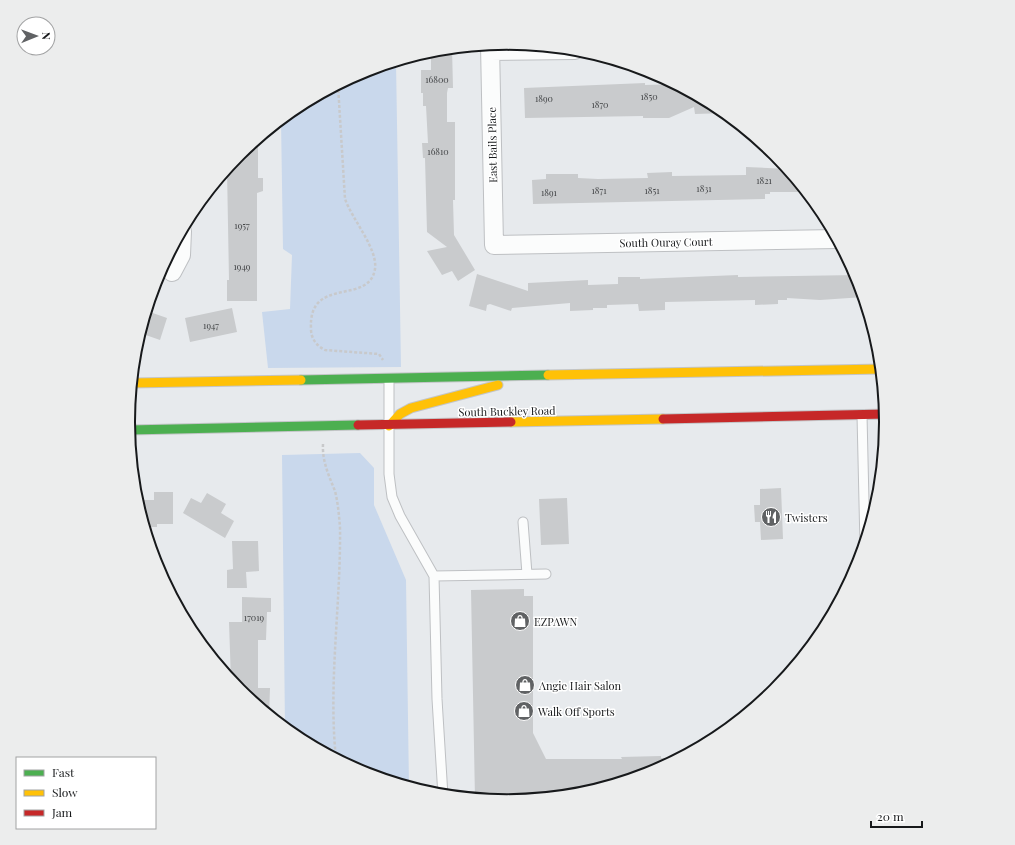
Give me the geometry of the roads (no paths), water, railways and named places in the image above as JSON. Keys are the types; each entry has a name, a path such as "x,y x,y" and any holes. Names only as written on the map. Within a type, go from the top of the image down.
{"main road":[{"path":"137,383 876,369"},
{"path":"389,426 400,414 411,408 532,376"},
{"name":"South Buckley Road","path":"135,430 389,426 880,414"}],"street":[{"name":"East Bails Place","path":"490,51 494,245"},
{"name":"South Ouray Court","path":"494,245 832,239"},
{"path":"172,272 181,255 182,242"}],"lane":[{"path":"389,379 390,474 392,497 400,516 434,576 437,699 443,789"},
{"path":"862,415 865,527"},
{"path":"523,522 527,574"},
{"path":"434,576 546,574"}],"place":[{"name":"Twisters","path":"771,517"},
{"name":"EZPAWN","path":"520,621"},
{"name":"Angie Hair Salon","path":"525,685"},
{"name":"Walk Off Sports","path":"524,711"}]}
